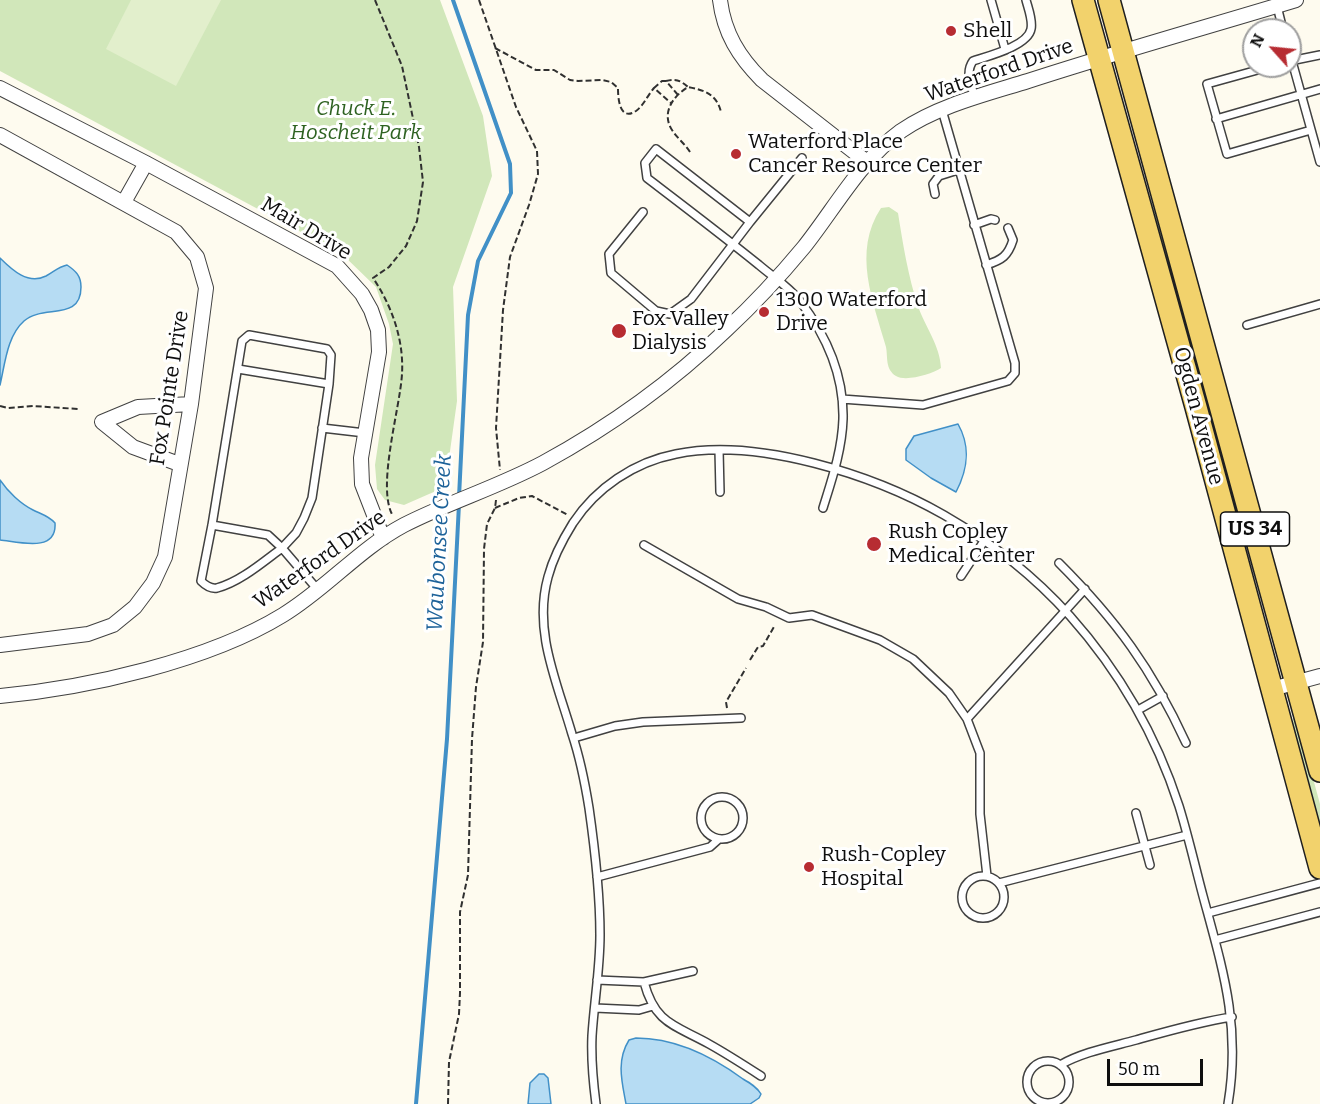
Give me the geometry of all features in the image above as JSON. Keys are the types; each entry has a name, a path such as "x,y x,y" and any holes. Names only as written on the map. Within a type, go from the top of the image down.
{"main road":[{"name":"Ogden Avenue","path":"1083,0 1320,868"},
{"name":"Ogden Avenue","path":"1109,0 1320,771"}],"street":[{"path":"720,0 729,36 737,52 748,66 762,80 867,162"},
{"name":"Waterford Drive","path":"0,696 105,679 183,658 232,640 286,613 383,538 415,521 490,494 586,438 652,393 718,337 777,278 804,247 867,162 903,130 942,110 975,98 1257,6 1277,6 1296,0"},
{"name":"Mair Drive","path":"0,88 337,267 362,294 378,330 379,351 361,458 362,484 383,538"},
{"name":"Fox Pointe Drive","path":"0,135 176,232 197,257 206,288 191,404 165,556 153,583 135,608 113,625 88,634 0,645"},
{"path":"124,202 146,164"},
{"path":"180,464 133,447 102,422 138,407 191,404"},
{"path":"1272,689 1320,676"}],"lane":[{"path":"991,0 1005,49"},
{"path":"975,98 969,80 969,66 973,61 1026,39 1031,29 1026,0"},
{"path":"1277,6 1280,18"},
{"path":"1302,57 1320,55"},
{"path":"1242,74 1207,84 1227,154 1311,130"},
{"path":"1296,78 1320,162"},
{"path":"1216,119 1320,89"},
{"path":"842,399 922,405 1008,381 1015,373 1015,363 942,110"},
{"path":"750,222 656,149 645,163 647,178 777,278 798,299 817,328 838,372 842,399 841,440 823,508"},
{"path":"643,212 609,254 611,273 656,311 670,314 691,299 801,158"},
{"path":"934,194 933,184 939,176 958,170"},
{"path":"974,225 991,219 995,220"},
{"path":"986,265 1000,261 1010,248 1013,240 1008,228"},
{"path":"1247,325 1320,304"},
{"path":"249,334 327,349 331,355 329,384 312,498 304,518 296,533 282,548 238,578 216,588 206,586 201,581 238,369 242,341 249,334"},
{"path":"238,369 329,384"},
{"path":"322,428 365,433"},
{"path":"720,450 720,492"},
{"path":"596,1104 592,1063 600,936 597,877 589,808 574,738 551,667 544,637 543,606 548,577 558,550 583,509 618,478 661,458 696,451 720,450 771,455 835,468 908,496 941,514 984,541 1024,571 1065,610 1110,666 1138,710 1170,781 1187,835 1215,940 1232,1017 1233,1066 1228,1104"},
{"path":"212,525 268,535 318,590"},
{"path":"961,576 984,541"},
{"path":"644,545 738,599 766,607 789,618 812,615 880,640 913,659 949,693 967,719 980,753 980,814 987,876"},
{"path":"1059,563 1120,629 1148,669 1186,743"},
{"path":"967,719 1085,589"},
{"path":"1138,710 1163,696"},
{"path":"574,738 615,726 643,722 741,718"},
{"path":"597,877 710,847 718,839 732,837 742,826 743,819 739,806 721,797 708,802 701,814 702,827 706,833 718,839"},
{"path":"1136,813 1150,865"},
{"path":"999,883 1187,835"},
{"path":"987,876 999,883 1004,896 1000,909 988,917 975,916 964,907 962,894 968,881 987,876"},
{"path":"1208,913 1320,883"},
{"path":"1215,940 1320,912"},
{"path":"597,980 644,982 693,971"},
{"path":"644,982 653,1006 671,1024 761,1076"},
{"path":"595,1008 639,1010 653,1006"},
{"path":"1060,1065 1068,1075 1069,1082 1065,1094 1060,1099 1048,1103 1030,1094 1027,1080 1033,1067 1046,1061 1060,1065 1085,1053 1193,1024 1232,1017"}],"path":[{"path":"375,0 402,66 420,147 423,182 417,221 406,246 388,267 373,278 387,298 401,348 402,374 387,485 387,506 391,513"},
{"path":"479,0 516,108 537,151 538,174 510,257 503,310 496,428 500,470"},
{"path":"495,48 537,70 554,70 570,80 611,82 618,88 618,105 621,110 629,113 636,111 657,84 673,79 681,81 688,87 707,92 719,103 721,112"},
{"path":"666,81 678,95"},
{"path":"688,87 671,103 668,113 670,128 690,152"},
{"path":"654,88 671,103"},
{"path":"0,406 78,410"},
{"path":"490,494 495,508"},
{"path":"448,1104 449,1062 459,1014 460,912 468,875 472,739 476,687 483,642 484,549 487,524 495,508 519,498 532,496 568,515"},
{"path":"750,660 758,647 763,646 775,625"},
{"path":"728,719 726,702 746,668"}],"green space":[{"name":"Chuck E. Hoscheit Park","path":"0,0 440,0 483,116 492,176 453,287 457,401 445,487 404,505 385,500 377,489 375,465 393,344 389,324 376,287 342,254 0,71"},
{"path":"131,0 221,0 176,86 106,49"},
{"path":"1142,173 1181,291 1247,538 1202,401"},
{"path":"889,207 898,213 914,295 940,360 941,368 912,378 900,378 890,370 868,277 866,259 872,225 881,208"},
{"path":"1294,714 1320,804 1320,838 1298,754"}],"water":[{"path":"0,258 21,275 33,279 46,276 67,265 77,274 81,287 75,305 68,309 32,316 18,327 10,342 0,385"},
{"path":"958,424 965,441 966,458 963,475 956,492 906,460 906,449 914,436"},
{"path":"0,480 19,501 55,523 50,539 35,544 0,540"},
{"path":"636,1038 665,1041 693,1050 753,1085 761,1094 750,1104 626,1104 622,1080 622,1056 629,1040"},
{"path":"539,1074 544,1074 548,1078 551,1104 528,1104 530,1083"}],"waterway":[{"name":"Waubonsee Creek","path":"453,0 510,164 511,193 478,261 468,315 459,497"},
{"name":"Waubonsee Creek","path":"416,1104 447,739 459,504"}],"place":[{"name":"Shell","path":"951,31"},
{"name":"Waterford Place Cancer Resource Center","path":"736,154"},
{"name":"1300 Waterford Drive","path":"764,312"},
{"name":"Fox Valley Dialysis","path":"619,331"},
{"name":"Rush Copley Medical Center","path":"874,544"},
{"name":"Rush-Copley Hospital","path":"809,867"}]}
